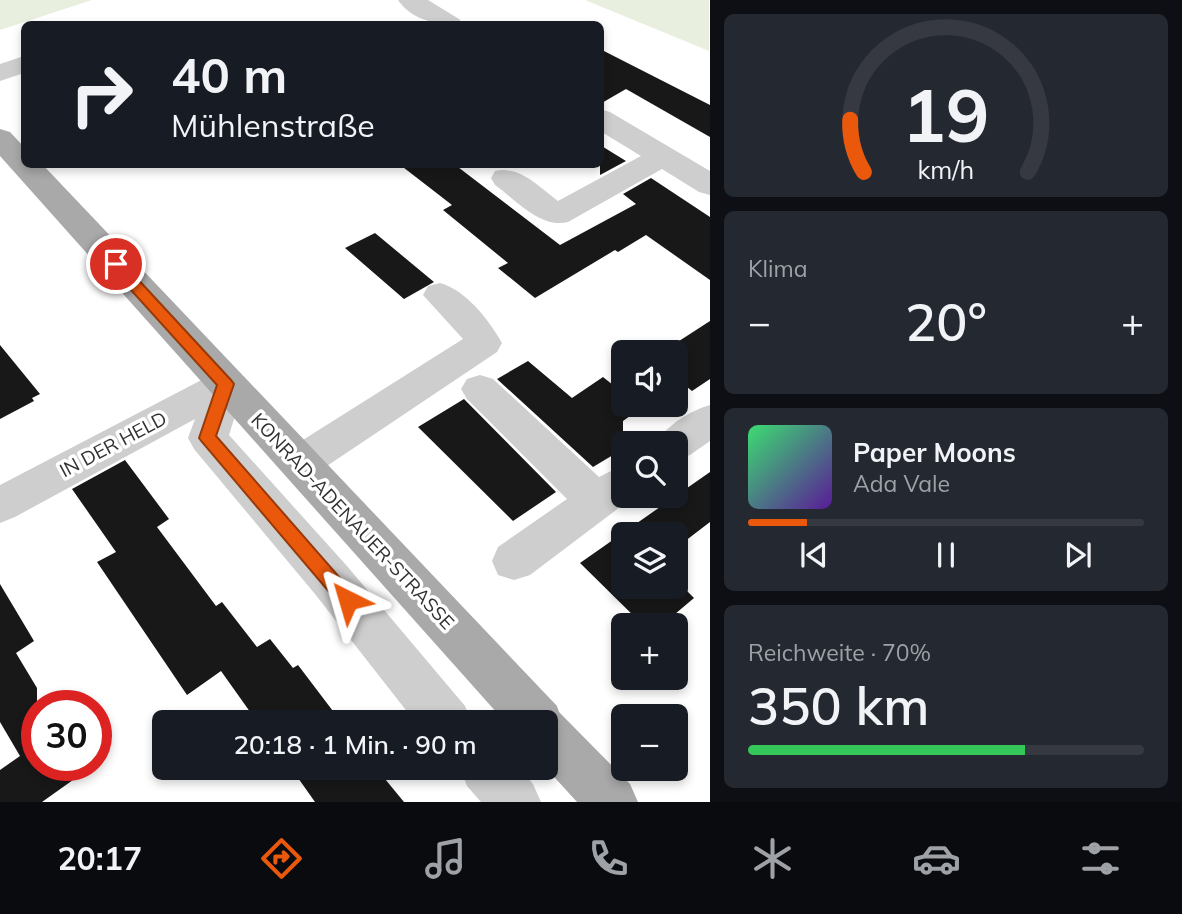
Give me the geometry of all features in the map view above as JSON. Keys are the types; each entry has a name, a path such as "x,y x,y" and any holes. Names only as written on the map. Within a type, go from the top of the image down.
{"main road":[{"name":"KONRAD-ADENAUER-STRASSE","path":"0,138 21,160"},
{"name":"KONRAD-ADENAUER-STRASSE","path":"29,168 527,710"},
{"path":"558,744 612,802"}],"street":[{"path":"410,0 445,21"},
{"path":"0,73 21,65"},
{"path":"604,120 709,185"},
{"path":"506,178 556,215 663,156"},
{"path":"301,462 484,343 474,328 440,295"},
{"path":"226,384 208,438 331,580 436,710"},
{"name":"IN DER HELD","path":"0,505 226,384"},
{"path":"480,389 610,491 514,561"},
{"path":"688,435 709,420"},
{"path":"495,780 514,802"}],"green space":[{"path":"0,0 92,0 21,21 0,30"},
{"path":"585,0 709,0 709,51"}],"building":[{"path":"604,51 710,105 710,137 626,89 604,102"},
{"path":"604,147 626,161 600,175 600,168 604,168"},
{"path":"404,168 459,168 560,245 636,204 623,194 651,178 710,217 710,280 646,235 618,252 615,250 535,298 498,268 508,263 443,210 452,205"},
{"path":"375,233 434,282 404,299 345,248"},
{"path":"710,321 710,379 692,391 688,388 688,340 681,340"},
{"path":"0,345 40,394 32,398 34,401 0,419"},
{"path":"528,361 572,398 603,377 611,383 611,417 629,417 623,421 623,431 611,431 611,456 593,467 497,379"},
{"path":"464,399 556,492 513,521 418,427"},
{"path":"125,460 169,519 157,527 216,606 222,602 257,647 270,639 293,668 298,665 332,710 249,710 221,671 187,695 97,562 116,552 72,489"},
{"path":"710,472 710,522 688,539 688,522 639,522 659,508 688,508 688,487"},
{"path":"611,541 611,594 580,563"},
{"path":"0,584 34,641 16,653 37,688 21,690 21,781 72,781 42,802 0,802 0,770 20,756 0,722"},
{"path":"688,592 694,598 676,613 631,613 617,599 688,599"},
{"path":"299,780 386,780 404,802 315,802"}],"route":[{"path":"116,264 226,384 208,438 348,600"}]}
